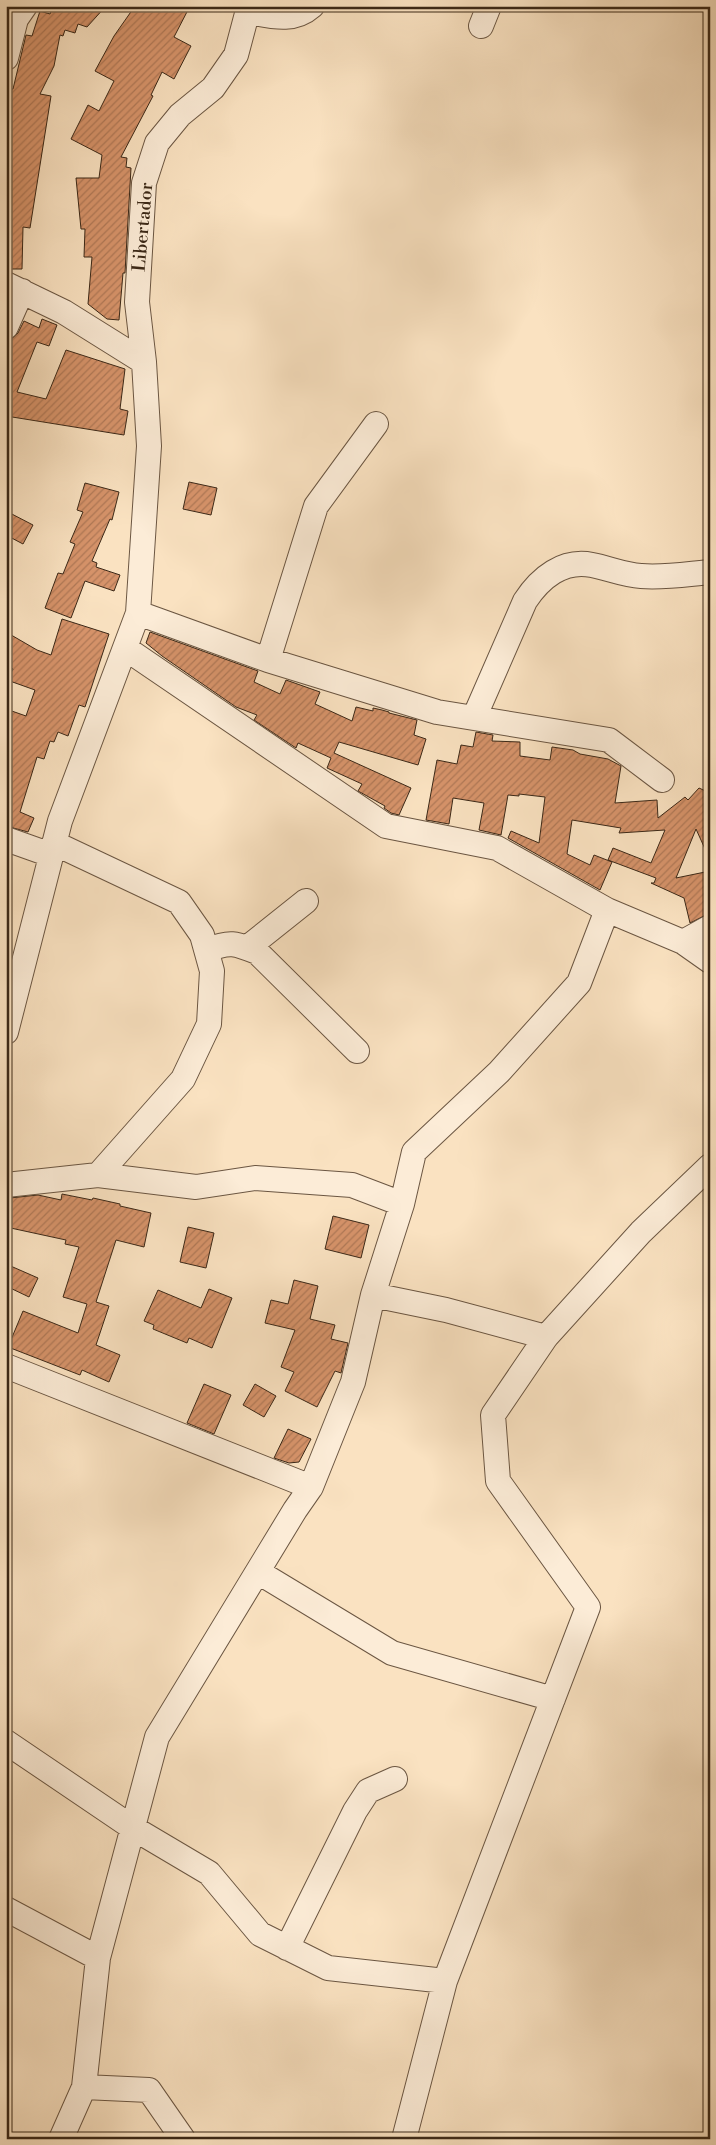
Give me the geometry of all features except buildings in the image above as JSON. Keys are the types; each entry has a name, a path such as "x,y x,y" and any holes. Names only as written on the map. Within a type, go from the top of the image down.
{"street":[{"path":"248,9 286,18 304,13 312,6"},
{"name":"Libertador","path":"6,1032 60,820 138,613 149,446 144,362 136,302 144,183 156,143 180,115 213,88 236,54 248,9"},
{"path":"6,58 16,14"},
{"path":"6,327 14,288 64,312 144,362"},
{"path":"268,660 316,506 376,424"},
{"path":"474,718 525,601 535,587 550,573 560,568 581,564 591,564 640,576 673,576 710,572"},
{"path":"138,613 268,660 436,712 609,740 662,780"},
{"path":"125,648 386,826 497,848 606,910 683,942 710,961"},
{"path":"6,839 53,849 179,902 202,935 207,950 212,971 209,1024 184,1079 98,1175"},
{"path":"247,948 306,901"},
{"path":"61,2139 84,2086 98,1958 157,1737 311,1487 353,1382 373,1295 402,1204 414,1152 499,1072 579,983 606,910"},
{"path":"683,942 710,928"},
{"path":"207,950 223,944 236,943 257,952 357,1051"},
{"path":"404,2139 445,1981 588,1607 498,1481 493,1415 546,1337 641,1232 710,1166"},
{"path":"6,1186 98,1175 196,1187 254,1178 352,1185 402,1204"},
{"path":"373,1295 446,1310 546,1337"},
{"path":"6,1366 311,1487"},
{"path":"258,1572 392,1653 553,1699"},
{"path":"6,1742 133,1828 209,1873 260,1934 328,1968 445,1981"},
{"path":"287,1948 355,1811 368,1791 395,1779"},
{"path":"6,1910 98,1958"},
{"path":"84,2086 149,2090 183,2139"}]}
